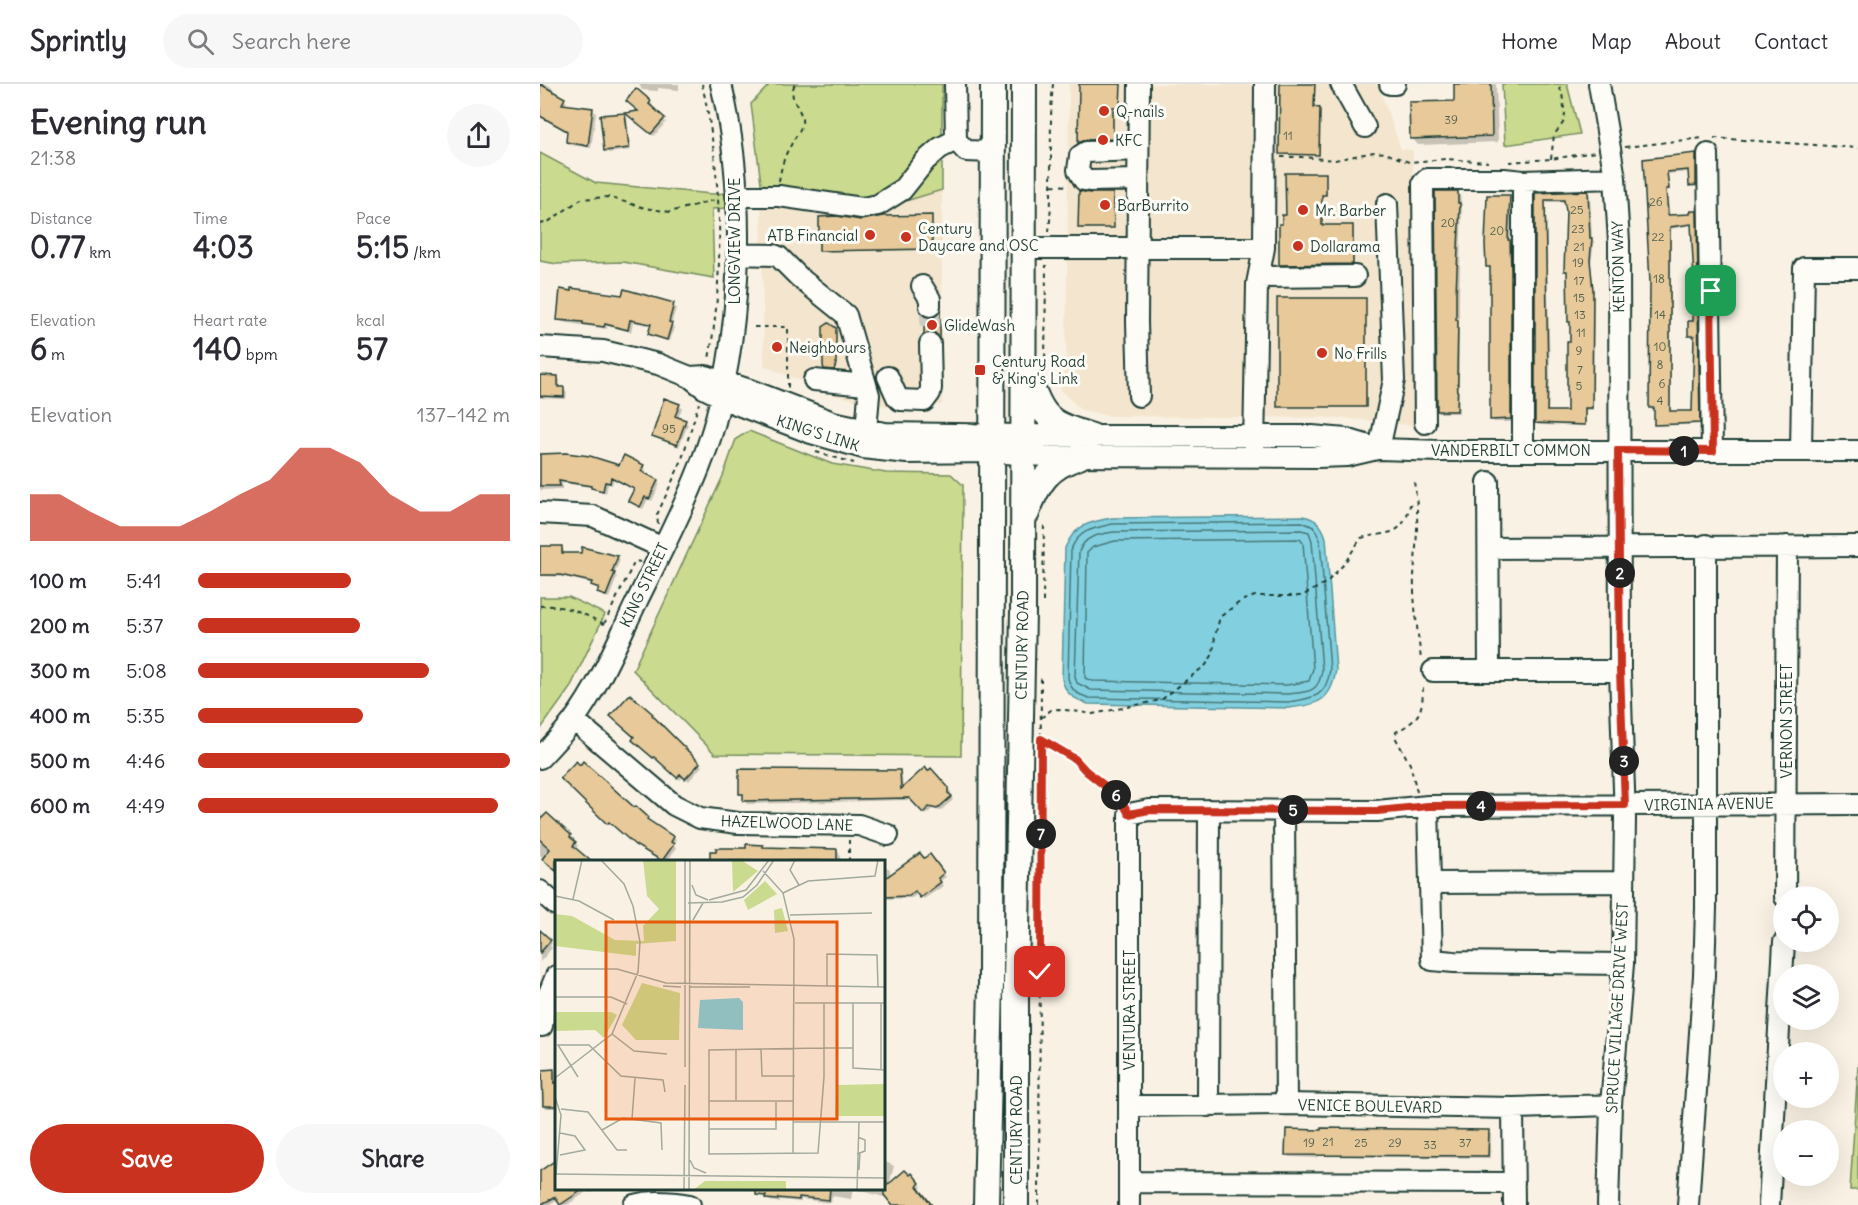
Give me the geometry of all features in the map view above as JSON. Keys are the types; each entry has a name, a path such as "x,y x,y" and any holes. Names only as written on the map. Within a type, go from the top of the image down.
{"main road":[{"name":"CENTURY ROAD","path":"986,1205 1008,444 993,158 993,84"},
{"name":"CENTURY ROAD","path":"1016,1205 1016,982 1033,612 1033,523 1008,444 1024,359 1024,84"},
{"path":"1024,138 1034,84"},
{"path":"1024,359 1037,401 1054,423 1092,436"},
{"path":"1008,444 1012,590 1033,612"},
{"path":"1033,523 1035,492 1041,483 1062,463 1079,457"}],"street":[{"name":"LONGVIEW DRIVE","path":"721,84 732,150 736,196 737,255 733,321 722,389"},
{"path":"956,84 956,140 966,151 993,158"},
{"path":"1138,84 1139,396"},
{"path":"1254,457 1259,277 1264,248 1265,84"},
{"path":"1341,84 1365,127"},
{"path":"1390,84 1395,84"},
{"name":"KENTON WAY","path":"1599,84 1615,178 1618,242 1618,450"},
{"path":"736,196 779,196 862,208 878,205 902,190 925,161 940,148 956,140"},
{"path":"1138,150 1086,152 1080,156 1078,171 1084,180 1090,181 1138,180"},
{"path":"1708,154 1713,451"},
{"path":"1425,423 1423,183 1427,179 1523,181 1615,178"},
{"path":"1523,181 1523,450"},
{"path":"1379,448 1394,380 1387,204"},
{"path":"1024,248 1264,248"},
{"path":"737,255 779,257 800,278 846,315 869,395 866,430"},
{"path":"1801,451 1804,268 1858,268"},
{"path":"1259,277 1355,276"},
{"path":"922,285 930,299 930,306"},
{"path":"888,377 900,400 924,400 931,388 930,344"},
{"path":"540,347 580,348 629,356 658,364 722,389"},
{"path":"814,380 866,385"},
{"name":"KING'S LINK","path":"722,389 811,433 863,448 907,453 1008,444"},
{"name":"KING'S LINK","path":"722,389 866,430 1008,444"},
{"name":"KING STREET","path":"540,758 574,720 622,632 697,472 715,423 722,389"},
{"name":"VANDERBILT COMMON","path":"1008,444 1092,436 1255,435 1346,439 1379,448 1858,451"},
{"name":"VANDERBILT COMMON","path":"1008,444 1079,457 1347,456 1379,448"},
{"name":"SPRUCE VILLAGE DRIVE WEST","path":"1608,1205 1611,1105 1623,963 1625,805 1620,671 1618,450"},
{"path":"1488,482 1489,670"},
{"path":"540,513 593,516 663,548"},
{"path":"1688,1205 1707,908 1706,545"},
{"path":"1489,548 1706,545 1858,546"},
{"name":"VERNON STREET","path":"1785,886 1786,546"},
{"path":"1425,669 1620,671"},
{"name":"HAZELWOOD LANE","path":"574,720 674,805 700,818 738,823 849,824 872,828 888,835"},
{"name":"VIRGINIA AVENUE","path":"1129,814 1149,810 1377,811 1423,806 1858,804"},
{"path":"1423,806 1430,883 1432,960 1623,963"},
{"path":"1208,1106 1209,810"},
{"path":"1284,810 1286,1104"},
{"name":"VENTURA STREET","path":"1129,814 1129,1205"},
{"path":"1430,883 1624,882"},
{"path":"540,891 555,904"},
{"path":"1769,1205 1783,952"},
{"path":"542,1026 547,999 555,979"},
{"name":"VENICE BOULEVARD","path":"1129,1106 1286,1104 1513,1108 1611,1105"},
{"path":"1513,1108 1514,1205"},
{"path":"1129,1182 1514,1183"},
{"path":"634,1205 674,1202 690,1205 691,1190"}],"path":[{"path":"779,196 783,165 789,146 800,130 802,122 801,114 793,100 792,89 795,84"},
{"path":"1551,159 1554,135 1563,123 1565,115 1562,93 1558,84"},
{"path":"1505,162 1551,159 1679,140 1726,138 1858,148"},
{"path":"1264,158 1301,157 1335,160 1374,152 1385,153 1409,162 1445,159 1489,162"},
{"path":"540,224 548,222 581,199 608,197 645,208 670,212 736,196"},
{"path":"754,327 788,327 788,389"},
{"path":"1414,482 1418,503 1418,545 1414,576 1425,669 1422,709 1416,720 1396,732 1395,737 1410,764 1423,806"},
{"path":"1041,718 1051,710 1059,708 1093,714 1161,700 1206,665 1213,654 1220,617 1241,601 1255,596 1302,596 1327,582 1344,564 1361,538 1394,532 1405,522 1410,506 1418,503"},
{"name":"CENTURY ROAD","path":"1033,523 1033,612"},
{"path":"540,606 553,605 576,611 622,632"},
{"name":"CENTURY ROAD","path":"1039,1205 1041,671"},
{"path":"1041,739 1075,759 1086,771 1120,798 1129,814"},
{"path":"849,824 849,860"}],"shaded area":[{"path":"1069,84 1378,84 1401,149 1413,150 1416,426 1342,418 1110,416 1081,410 1060,390 1066,355"},
{"path":"942,190 942,405 895,408 836,396 764,366 761,206 870,212"}],"green space":[{"path":"770,84 942,84 942,190 870,212 761,206 712,209 714,278 623,262 557,264 540,261 540,153 596,183 712,194 762,191 751,104"},
{"path":"1502,84 1567,84 1580,134 1505,145"},
{"path":"749,431 832,464 886,473 951,474 963,485 961,756 715,754 633,670 723,476 736,439"},
{"path":"540,597 569,597 605,614 570,688 540,730"},
{"path":"1858,1066 1858,1190 1850,1190"}],"water":[{"path":"1303,516 1318,523 1326,538 1336,670 1331,689 1322,700 1289,708 1088,704 1074,698 1068,692 1062,679 1065,548 1078,529 1089,523 1112,518"}],"building":[{"path":"540,84 565,98 562,104 593,108 588,146 566,142 567,131 540,116"},
{"path":"1079,84 1121,84 1120,107 1113,107 1113,139 1086,140 1078,143"},
{"path":"1280,84 1315,84 1314,107 1320,108 1319,155 1279,154"},
{"path":"1454,84 1491,84 1492,136 1410,139 1409,102 1454,101"},
{"path":"636,88 665,118 651,134 625,113 638,111 626,101"},
{"path":"625,113 629,148 604,151 600,115"},
{"path":"1696,153 1696,185 1689,186 1688,170 1667,172 1669,189 1666,189 1668,215 1690,214 1690,211 1697,211 1698,280 1694,280 1691,224 1670,227 1670,411 1692,411 1694,336 1688,336 1688,321 1693,321 1693,303 1698,303 1700,423 1654,425 1654,408 1649,408 1650,282 1643,159"},
{"path":"1285,173 1326,173 1326,195 1322,195 1322,225 1353,225 1353,264 1279,265 1279,224 1282,224 1282,215 1286,215"},
{"path":"1079,191 1113,193 1114,228 1078,228"},
{"path":"1435,191 1458,191 1458,203 1460,203 1456,293 1457,411 1437,411"},
{"path":"1588,191 1593,290 1592,408 1585,408 1585,425 1535,423 1535,193","holes":["1545,200 1564,200 1566,211 1564,271 1567,271 1568,322 1570,322 1570,342 1567,342 1567,411 1547,411"]},
{"path":"1487,195 1510,195 1508,240 1510,240 1511,271 1511,419 1490,420 1490,267 1486,267 1485,244"},
{"path":"932,215 932,249 819,251 819,217 837,216 861,220 883,216"},
{"path":"571,288 622,295 624,289 674,303 667,340 648,334 651,324 630,320 628,330 605,324 604,327 583,324 583,322 557,320 560,289 571,291"},
{"name":"No Frills","path":"1277,298 1366,298 1366,407 1277,407"},
{"path":"940,312 940,338 935,333 924,334 924,316 935,317"},
{"path":"829,323 836,328 834,370 824,369 823,366 823,327"},
{"path":"540,375 558,376 558,387 564,387 564,397 540,396"},
{"path":"664,398 680,404 675,416 686,420 677,445 652,436"},
{"path":"566,453 590,456 619,465 624,455 644,465 641,471 658,480 649,499 645,497 640,507 628,501 634,489 611,477 610,483 605,482 603,491 591,488 591,486 559,481 560,486 540,486 540,454"},
{"path":"540,546 562,546 562,553 581,553 582,547 618,556 612,572 615,573 606,596 597,593 599,588 591,585 592,582 560,575 540,575"},
{"path":"630,694 653,714 700,763 685,779 680,774 677,778 653,758 610,716"},
{"path":"576,761 580,765 583,761 634,807 636,806 648,817 647,819 674,837 671,842 674,844 663,860 660,860 635,845 609,822 607,824 560,778"},
{"path":"925,767 928,771 931,768 948,787 948,793 952,796 937,809 929,807 923,813 909,798 743,801 743,794 739,794 739,769 900,770 901,789"},
{"path":"547,813 571,835 570,837 576,842 573,846 590,860 555,860 555,870 542,859 550,849 540,840 540,820"},
{"path":"746,844 763,845 763,847 837,849 837,860 710,860 710,851 716,851 716,848 746,848"},
{"path":"920,853 924,858 930,854 944,873 938,878 941,882 920,898 915,891 909,896 885,897 885,878"},
{"path":"540,930 551,940 540,953"},
{"path":"554,1069 555,1106 543,1106 542,1070"},
{"path":"1321,1128 1489,1130 1488,1156 1285,1155 1286,1129 1321,1130"},
{"path":"555,1161 555,1190 582,1190 560,1205 555,1197 540,1205 540,1171"},
{"path":"905,1170 910,1175 912,1173 920,1183 917,1186 932,1205 892,1205 884,1195 885,1187"},
{"path":"756,1190 830,1190 829,1200 799,1197 799,1200 778,1198 778,1200 765,1199 766,1196 756,1195"}],"tunnel":[{"path":"930,306 930,344"}],"place":[{"name":"Q-nails","path":"1104,111"},
{"name":"KFC","path":"1103,140"},
{"name":"BarBurrito","path":"1105,205"},
{"name":"Mr. Barber","path":"1303,210"},
{"name":"ATB Financial","path":"870,235"},
{"name":"Century Daycare and OSC","path":"906,237"},
{"name":"Dollarama","path":"1298,246"},
{"name":"GlideWash","path":"932,325"},
{"name":"Neighbours","path":"777,347"},
{"name":"No Frills","path":"1322,353"},
{"name":"Century Road & King's Link","path":"980,370"}],"route":[{"path":"1040,972 1041,739 1075,759 1086,771 1120,798 1129,814 1149,810 1377,811 1428,806 1625,805 1620,671 1618,450 1713,451 1711,291"}]}
